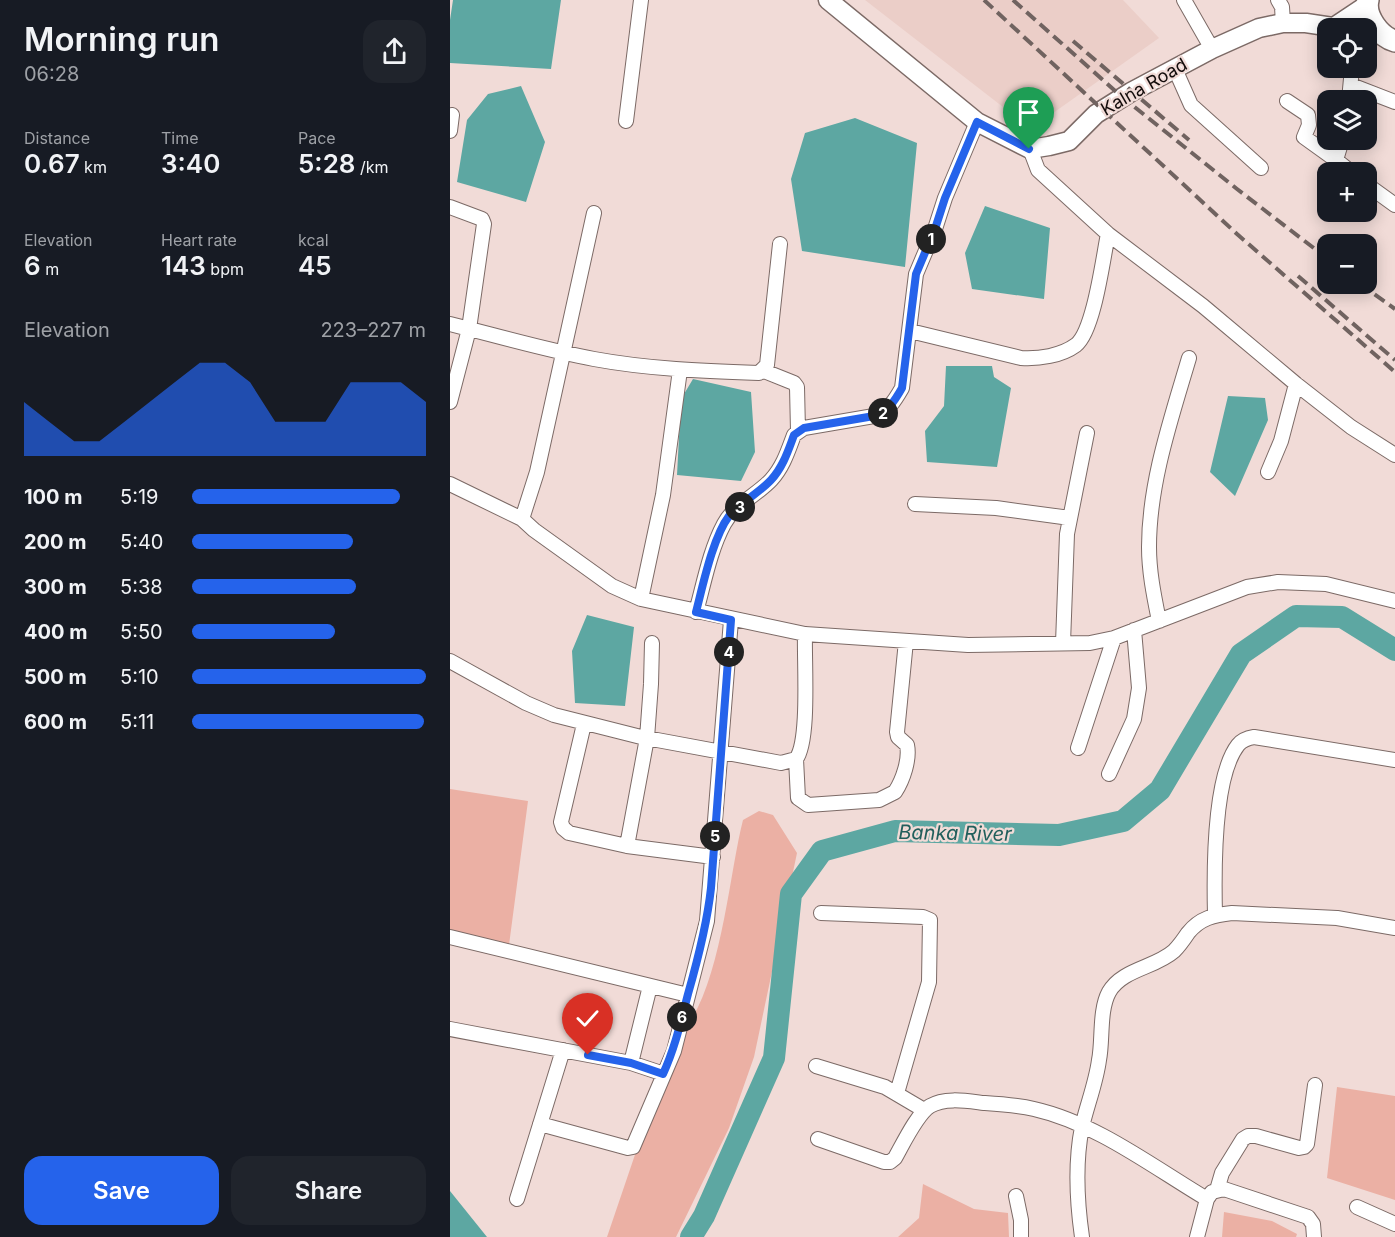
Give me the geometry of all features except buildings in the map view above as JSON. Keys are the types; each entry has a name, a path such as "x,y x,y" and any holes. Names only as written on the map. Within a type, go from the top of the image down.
{"main road":[{"path":"1368,3 1382,38"}],"street":[{"path":"626,121 641,0"},
{"path":"828,0 977,122 1029,149 1038,170 1108,234 1203,306 1351,427 1395,454"},
{"path":"1184,0 1212,49"},
{"path":"1278,0 1282,7 1283,23"},
{"name":"Kalna Road","path":"1349,18 1368,3"},
{"name":"Kalna Road","path":"1029,149 1069,141 1096,114 1131,92 1212,49 1259,28 1283,23 1317,25"},
{"path":"1175,69 1191,105 1262,168"},
{"path":"1350,90 1351,78"},
{"path":"1350,85 1395,102"},
{"path":"1287,101 1308,115 1309,125 1304,137 1339,162"},
{"path":"450,131 452,115"},
{"path":"696,612 708,566 724,524 731,514 771,480 782,465 794,435 804,428 874,416 884,412 893,404 902,388 916,274 977,122"},
{"path":"1336,160 1339,150"},
{"path":"1377,192 1395,205"},
{"path":"450,207 482,219 484,224 469,329 450,402"},
{"path":"522,519 537,471 594,213"},
{"path":"910,331 1021,358 1036,358 1054,354 1076,345 1083,337 1091,320 1108,234"},
{"path":"450,324 525,345 564,353 680,370 759,373 764,371 768,365 780,244"},
{"path":"1159,621 1151,577 1149,546 1152,516 1156,484 1169,425 1189,358"},
{"path":"641,599 663,495 680,370"},
{"path":"764,371 794,383 797,387 798,431"},
{"path":"1268,472 1281,441 1296,384"},
{"path":"1063,643 1067,534 1087,433"},
{"path":"450,484 522,519 612,586 641,599 805,634 968,645 1090,643 1114,638 1248,587 1278,582 1326,584 1395,601"},
{"path":"915,504 996,508 1070,518"},
{"path":"540,1124 628,1148 633,1147 674,1051 707,921 731,620"},
{"path":"1109,774 1134,719 1139,688 1134,630"},
{"path":"450,661 526,703 554,715 646,738 781,763 796,759 800,755 804,716 805,634"},
{"path":"1078,748 1114,638"},
{"path":"796,759 798,798 808,805 879,800 895,792 903,776 908,751 907,745 898,737 897,732 906,641"},
{"path":"627,846 646,738 652,643"},
{"path":"584,724 561,822 562,828 569,833 627,846 713,857"},
{"path":"1215,915 1214,869 1222,789 1229,762 1239,745 1248,738 1254,737 1395,760"},
{"path":"821,913 923,917 930,920 929,982 897,1093"},
{"path":"1082,1237 1078,1165 1082,1126 1100,1060 1105,1002 1109,991 1120,980 1138,969 1165,958 1176,950 1191,929 1204,919 1215,915 1232,913 1337,918 1395,928"},
{"path":"450,937 688,995"},
{"path":"631,1063 650,986"},
{"path":"450,1029 631,1063 663,1074"},
{"path":"517,1198 563,1050"},
{"path":"816,1066 897,1093 924,1110"},
{"path":"1197,1237 1212,1194 1243,1139 1256,1136 1299,1148 1307,1144 1315,1085"},
{"path":"818,1139 884,1162 890,1162 895,1158 924,1110 932,1104 965,1101 1036,1109 1082,1126 1212,1194 1224,1189 1308,1216 1313,1224 1314,1237"},
{"path":"1016,1196 1021,1220 1021,1237"},
{"path":"1357,1207 1395,1224"}],"shaded area":[{"path":"865,0 1123,0 1159,38 1039,123 1003,107"},
{"path":"450,789 528,801 509,945 450,934"},
{"path":"759,811 773,815 797,853 754,1057 729,1128 676,1237 607,1237 674,1040 690,1022 702,998 712,969 743,820"},
{"path":"1337,1087 1395,1096 1395,1200 1327,1178"},
{"path":"923,1184 974,1209 1008,1213 1009,1237 898,1237 919,1218"},
{"path":"1224,1212 1272,1221 1297,1234 1296,1237 1222,1237"}],"water":[{"path":"453,0 561,0 551,69 450,63 450,20"},
{"path":"521,86 545,142 526,202 457,182 467,120 488,94"},
{"path":"855,118 917,143 905,267 802,251 791,179 805,133"},
{"path":"985,206 1050,228 1044,299 972,289 965,253"},
{"path":"946,366 992,366 994,377 1011,388 997,467 927,462 925,431 944,406"},
{"path":"693,379 751,392 755,452 741,481 677,475 681,399"},
{"path":"1228,396 1265,398 1268,420 1235,496 1210,472"},
{"path":"587,615 634,627 625,706 575,703 572,651"},
{"path":"450,1191 487,1237 450,1237"}],"waterway":[{"name":"Banka River","path":"691,1237 704,1216 774,1058 791,894 822,851 895,831 1059,835 1123,821 1160,790 1241,654 1296,616 1342,617 1395,650"}],"railway":[{"path":"984,0 1237,234 1395,372"},
{"path":"1013,0 1122,97 1317,251"},
{"path":"1073,41 1189,140"},
{"path":"1298,276 1395,360"},
{"path":"1374,294 1395,309"}],"route":[{"path":"588,1055 631,1063 663,1074 674,1051 696,967 707,921 711,888 731,620 696,612 708,566 724,524 731,514 771,480 782,465 794,435 798,431 874,416 884,412 893,404 902,388 916,274 977,122 1029,149"}]}
